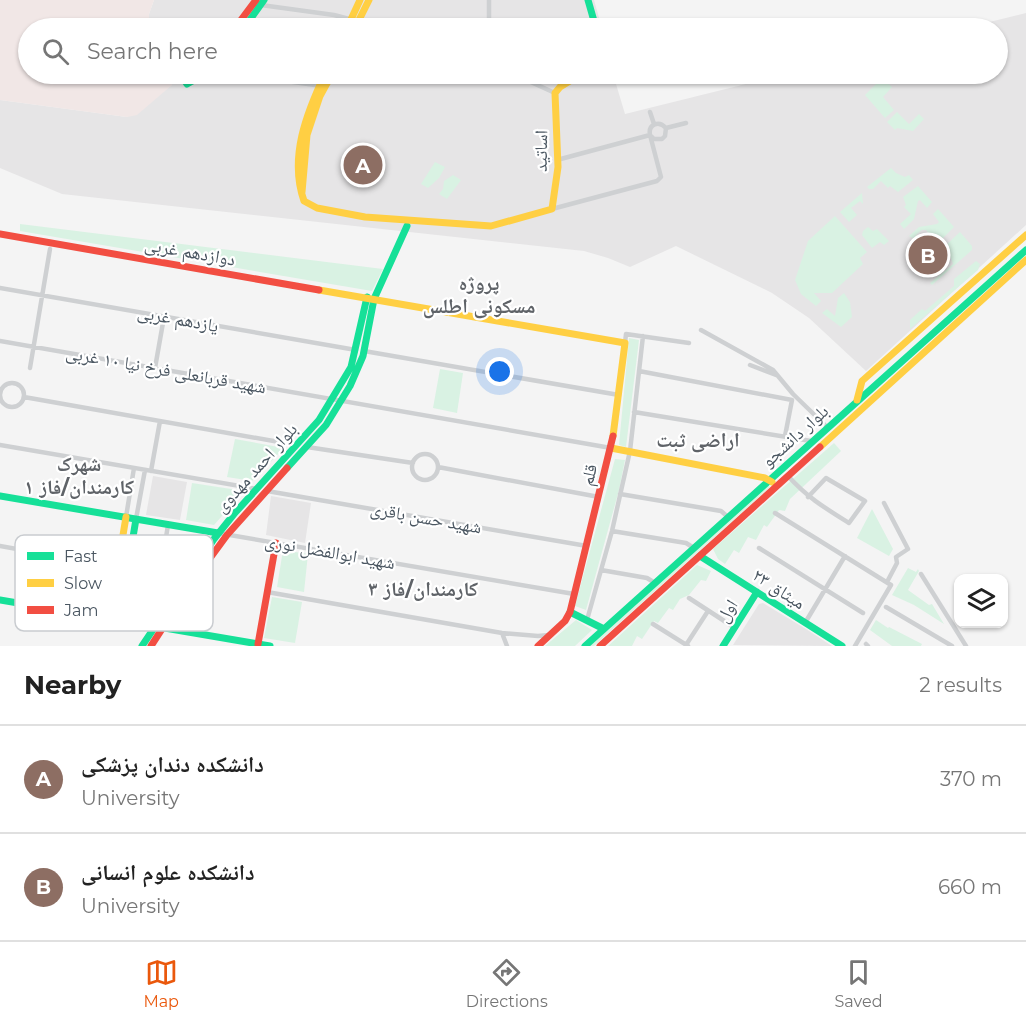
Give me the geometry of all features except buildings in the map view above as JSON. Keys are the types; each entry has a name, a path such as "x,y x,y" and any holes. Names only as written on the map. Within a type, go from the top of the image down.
{"street":[{"path":"356,18 360,0"},
{"path":"358,18 369,0"},
{"path":"489,0 489,18"},
{"path":"588,0 593,18"},
{"path":"259,2 341,18"},
{"path":"244,18 259,2"},
{"path":"250,18 259,2"},
{"path":"308,84 322,86 307,135 301,195 304,201 317,208 334,212 490,226 657,181 661,177 650,135 650,129 654,124"},
{"path":"535,84 555,93 565,84"},
{"name":"اساتید","path":"552,209 555,200 557,160 555,93"},
{"path":"650,112 654,124"},
{"path":"666,128 686,123"},
{"path":"654,124 661,124 666,128"},
{"path":"650,135 654,139 662,140 666,134 666,128"},
{"path":"557,160 650,135"},
{"name":"بلوار احمد مهدوی","path":"213,555 227,535 326,425 358,370 371,298 407,226"},
{"name":"دوازدهم غربی","path":"0,234 625,343"},
{"path":"857,400 862,381 1026,235"},
{"path":"30,368 50,249"},
{"name":"بلوار دانشجو","path":"585,646 1026,250"},
{"name":"بلوار دانشجو","path":"600,646 1026,260"},
{"name":"یازدهم غربی","path":"0,288 619,395"},
{"path":"155,368 164,317"},
{"path":"701,330 773,370 793,397 827,427"},
{"path":"625,343 626,334 689,343"},
{"path":"587,620 612,531 630,452 643,336"},
{"name":"شهید قربانعلی فرخ نیا ۱۰ غربی","path":"0,341 611,448"},
{"name":"قلم","path":"570,612 611,448 625,343"},
{"name":"بلوار احمد مهدوی","path":"213,542 319,420 360,350"},
{"path":"750,365 778,376"},
{"path":"639,371 793,397"},
{"path":"10,382 18,384 23,389 24,397 14,406 6,405 1,400 0,393 3,386 10,382"},
{"path":"24,397 297,445"},
{"path":"785,436 793,397"},
{"path":"634,412 811,441"},
{"path":"839,416 846,424"},
{"path":"133,535 159,422"},
{"path":"0,445 257,489"},
{"path":"307,447 413,463"},
{"path":"611,448 770,479 777,486"},
{"path":"425,454 434,458 438,467 434,476 421,479 414,473 413,463 416,458 425,454"},
{"path":"438,467 599,497"},
{"path":"123,535 135,468"},
{"path":"788,476 808,497 849,523 865,501 826,478 808,497"},
{"name":"شهید حسن باقری","path":"266,491 586,546"},
{"path":"620,494 721,511 728,517"},
{"path":"0,495 219,533"},
{"path":"855,646 889,583 897,563 896,557 908,549 884,504"},
{"path":"775,513 889,583"},
{"path":"166,535 168,525"},
{"path":"612,531 686,543 694,548"},
{"name":"شهید ابوالفضل نوری","path":"219,533 574,594"},
{"path":"258,644 276,543"},
{"path":"0,546 15,549"},
{"path":"759,548 863,613"},
{"name":"میثاق ۲۳","path":"700,556 842,646"},
{"path":"805,623 845,556"},
{"path":"601,570 647,578 655,583"},
{"path":"921,574 966,646"},
{"path":"267,592 502,633 538,636 551,634"},
{"name":"اول","path":"723,646 757,592"},
{"path":"688,598 735,628"},
{"path":"0,600 15,603"},
{"path":"886,607 952,646"},
{"path":"653,624 687,645 708,611"},
{"path":"538,646 565,621 570,612 604,629"},
{"name":"بلوار احمد مهدوی","path":"142,646 151,631"},
{"name":"بلوار احمد مهدوی","path":"151,646 159,631"},
{"path":"179,631 270,646"},
{"path":"502,633 507,646"}],"shaded area":[{"path":"0,0 154,0 149,18 18,18 18,84 172,84 137,115 127,117 0,100"},
{"path":"154,0 594,0 599,18 149,18"},
{"path":"1026,13 1026,225 866,371 809,318 772,293 676,246 630,267 584,251 62,194 0,168 0,100 127,117 172,84 616,84 625,114 746,84 1008,84 1008,18 1006,18"},
{"path":"153,476 187,482 180,520 146,515"},
{"path":"271,496 311,503 305,543 266,535"},
{"path":"763,603 832,646 733,645 759,604"}],"green space":[{"path":"876,84 889,84 892,87 883,97 894,110 885,118 865,95"},
{"path":"897,112 909,124 919,114 924,119 913,131 897,128 895,130 887,122"},
{"path":"435,162 445,167 439,178 428,188 421,184"},
{"path":"891,168 905,177 909,175 913,180 898,192 890,186 888,188 881,181 873,189 867,187"},
{"path":"453,175 461,180 447,199 439,194 443,189 444,181"},
{"path":"918,186 932,202 927,208 920,200 918,201 914,219 904,229 900,224 911,214 904,207 906,205 903,197"},
{"path":"862,193 863,204 860,201 851,208 857,215 849,222 840,212"},
{"path":"938,209 954,227 941,240 931,236 926,230 922,230 914,239 909,236 919,227 937,224 939,222 933,214"},
{"path":"835,216 867,252 860,258 863,264 832,293 814,293 821,301 816,306 801,294 795,280 808,241"},
{"path":"20,224 383,269 372,291 20,231"},
{"path":"868,227 873,231 877,229 889,241 884,245 880,242 872,248 862,235"},
{"path":"960,232 972,246 972,250 932,285 930,283 953,264 946,245"},
{"path":"976,261 980,264 978,270 910,329 910,320 922,309 925,311 954,286 954,279"},
{"path":"844,293 850,302 852,317 841,327 822,313 827,309 835,316 838,298"},
{"path":"629,338 639,340 626,447 619,445"},
{"path":"440,369 463,373 457,413 433,408"},
{"path":"235,439 284,448 252,481 227,477"},
{"path":"834,443 841,451 790,499 785,511 779,510 767,527 764,525 756,540 748,537 739,553 734,550 725,564 718,559 713,549"},
{"path":"615,459 625,460 586,610 575,606"},
{"path":"192,483 244,491 214,525 186,520"},
{"path":"768,485 770,487 594,646 590,646"},
{"path":"872,509 893,549 889,556 857,538"},
{"path":"283,550 308,554 304,592 277,587"},
{"path":"697,565 711,571 706,581 701,580 689,595 680,599 673,610 669,608 658,623 654,621 642,639 637,636 632,646 608,646"},
{"path":"908,568 919,571 908,590 929,605 932,604 944,624 914,605 892,595"},
{"path":"272,597 302,602 295,643 264,638"},
{"path":"576,620 592,630 575,646 545,646"},
{"path":"876,620 922,644 921,646 892,646 870,630"}],"traffic: fast":[{"path":"251,18 264,0"},
{"path":"588,0 593,18"},
{"path":"287,468 326,425 350,386 363,356 374,299 407,226"},
{"path":"585,646 1026,250"},
{"path":"213,540 319,420 351,367 367,297"},
{"path":"0,496 218,533"},
{"path":"133,535 136,519"},
{"path":"700,556 842,646"},
{"path":"723,646 757,592"},
{"path":"0,600 15,603"},
{"path":"570,612 604,629"},
{"path":"142,646 152,631"},
{"path":"182,631 270,646"}],"traffic: slow":[{"path":"352,18 360,0"},
{"path":"360,18 369,0"},
{"path":"321,84 306,120 299,152 298,169 304,201 317,208 365,217 491,226 552,209 558,167 555,93 565,84"},
{"path":"302,192 307,135 320,96 327,84"},
{"path":"857,400 862,381 1026,235"},
{"path":"820,447 1026,260"},
{"path":"319,290 625,343 613,436"},
{"path":"611,448 765,478 772,482"},
{"path":"123,535 126,517"}],"traffic: jam":[{"path":"242,18 256,0"},
{"path":"0,234 319,290"},
{"path":"538,646 565,621 570,612 613,436"},
{"path":"600,646 820,447"},
{"path":"213,554 227,535 287,468"},
{"path":"258,644 276,543"},
{"path":"151,646 161,631"}],"place":[{"name":"دانشکده دندان پزشکی","path":"363,165"},
{"name":"دانشکده علوم انسانی","path":"928,255"}],"district":[{"name":"پروژه مسکونی اطلس","path":"479,294"},
{"name":"اراضی ثبت","path":"698,440"},
{"name":"شهرک کارمندان/فاز ۱","path":"79,476"},
{"name":"کارمندان/فاز ۳","path":"423,589"}]}
